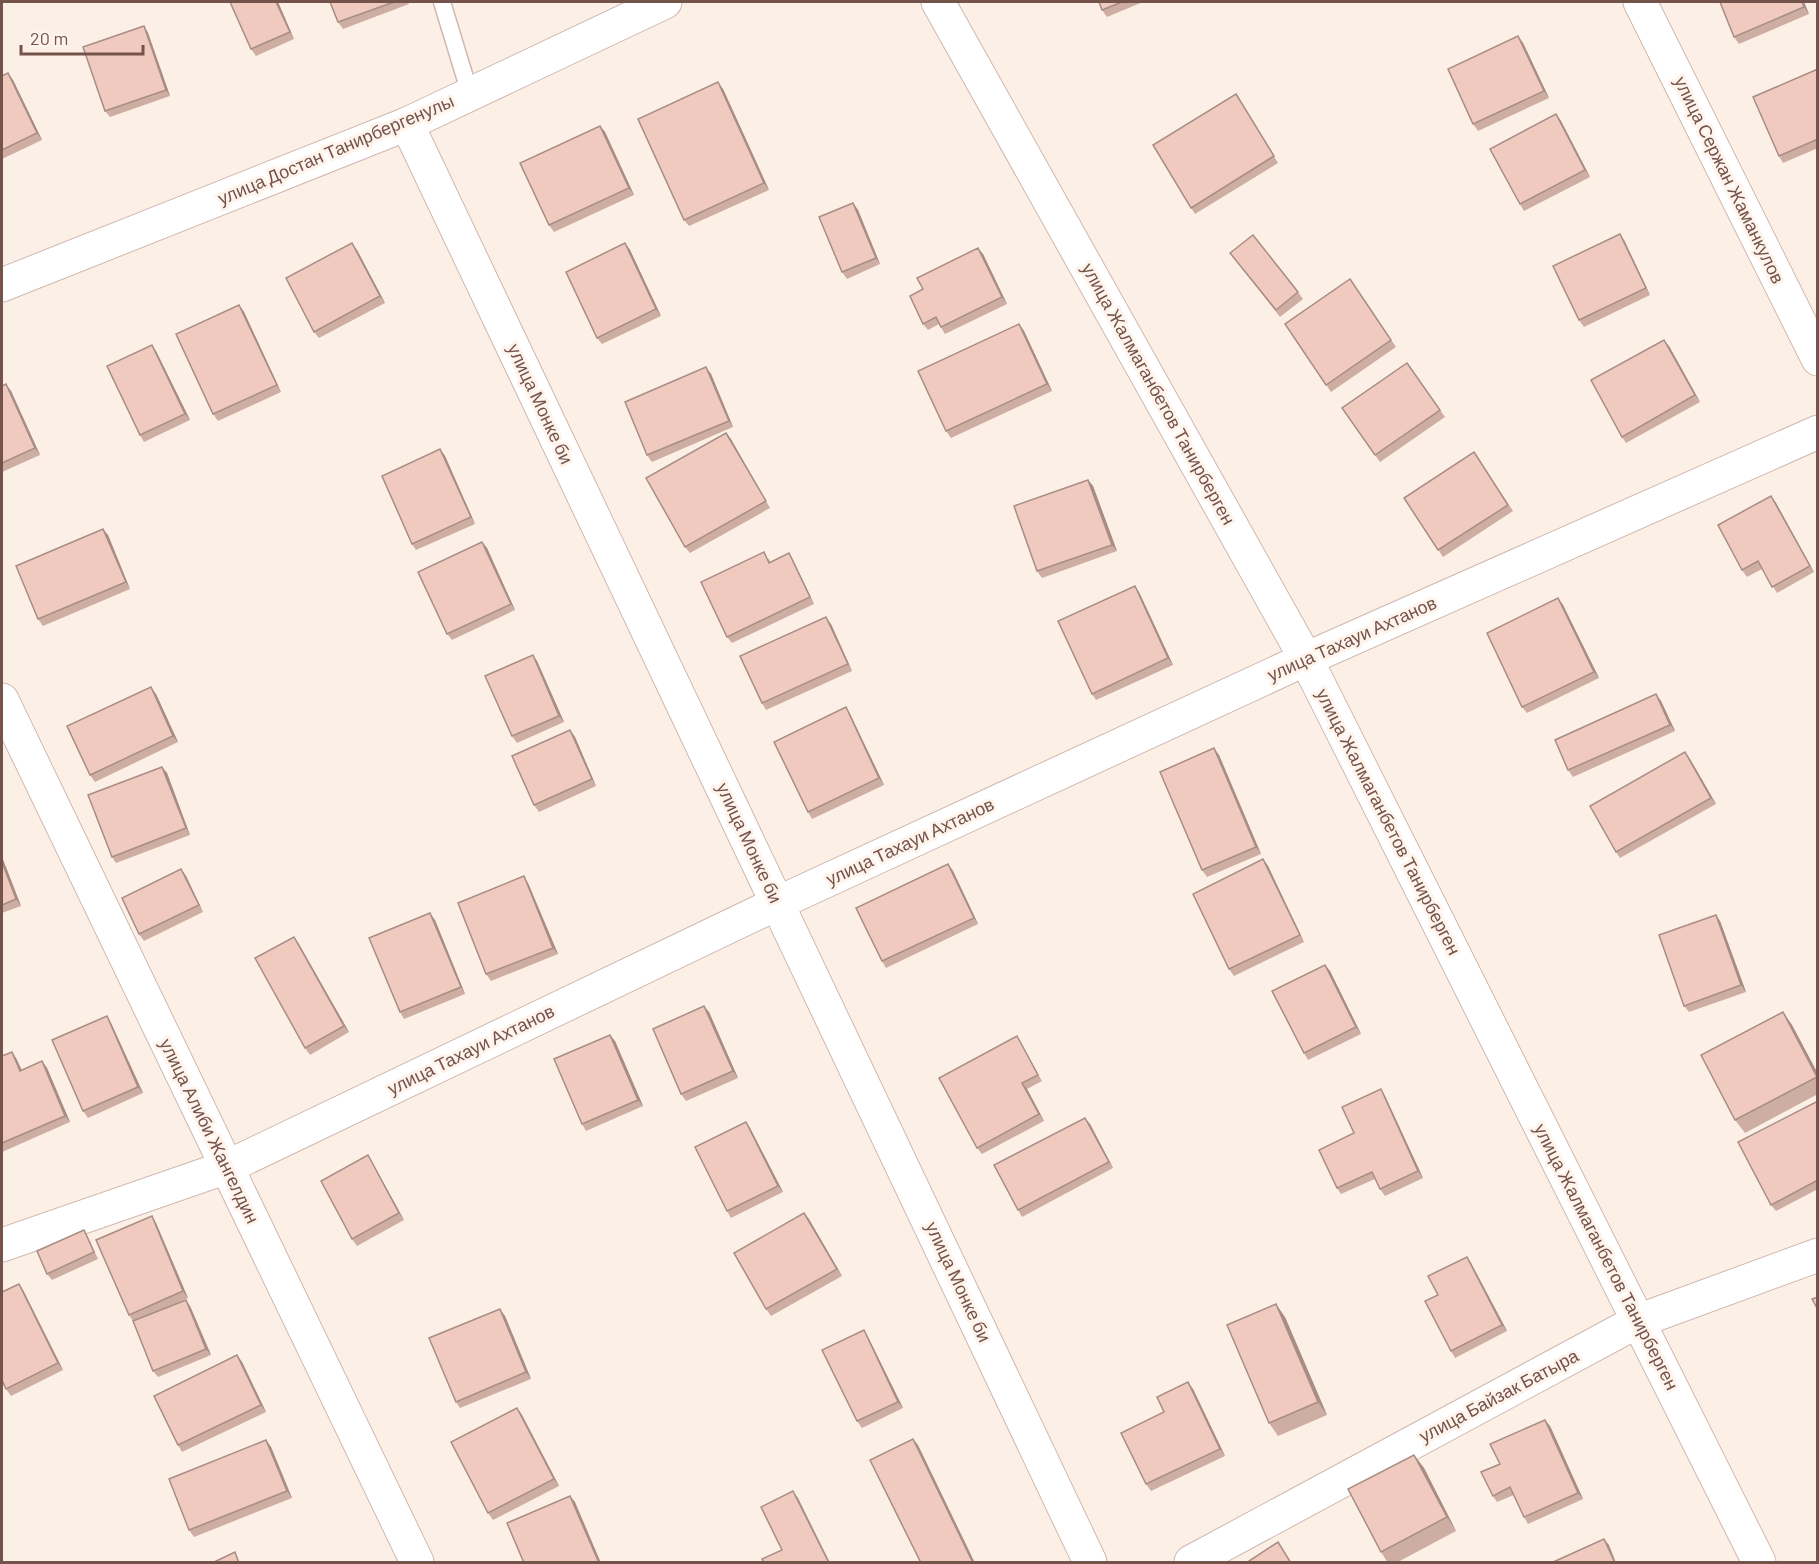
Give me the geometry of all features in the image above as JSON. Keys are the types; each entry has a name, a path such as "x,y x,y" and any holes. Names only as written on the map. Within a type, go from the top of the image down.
{"street":[{"name":"улица Достан Танирбергенулы","path":"2,285 407,124 665,2"},
{"name":"улица Жалмаганбетов Танирберген","path":"938,2 1306,659 1759,1563"},
{"name":"улица Сержан Жаманкулов","path":"1640,2 1818,359"},
{"name":"улица Монке би","path":"407,124 1090,1563"},
{"name":"улица Тахауи Ахтанов","path":"2,1245 227,1167 778,903 1306,659 1818,432"},
{"name":"улица Алиби Жангелдин","path":"2,700 417,1563"},
{"name":"улица Байзак Батыра","path":"1191,1563 1638,1321 1818,1255"}],"lane":[{"path":"442,2 470,94"}],"building":[{"path":"230,2 276,2 290,32 251,49"},
{"path":"330,2 394,2 338,22"},
{"path":"1099,2 1122,2 1102,10"},
{"path":"1720,2 1802,2 1804,7 1734,37"},
{"path":"144,26 166,90 105,111 83,47"},
{"path":"1518,36 1544,91 1473,124 1448,69"},
{"path":"1818,69 1818,139 1779,156 1753,97"},
{"path":"8,73 37,133 2,150 2,76"},
{"path":"718,82 764,183 684,220 638,119"},
{"path":"1236,94 1274,156 1191,208 1153,145"},
{"path":"1556,114 1585,170 1520,204 1490,149"},
{"path":"600,126 629,188 549,225 520,163"},
{"path":"853,203 876,258 842,272 819,217"},
{"path":"1620,234 1646,288 1579,320 1553,266"},
{"path":"1253,235 1298,292 1276,310 1230,253"},
{"path":"352,243 380,296 314,332 286,278"},
{"path":"625,243 656,309 597,338 566,272"},
{"path":"978,248 1002,297 941,327 936,317 923,324 910,296 923,289 917,278"},
{"path":"1350,279 1391,340 1326,385 1285,324"},
{"path":"239,305 277,385 213,414 176,334"},
{"path":"1019,324 1047,384 946,431 918,371"},
{"path":"1664,340 1695,395 1622,437 1591,380"},
{"path":"152,345 185,414 140,435 107,366"},
{"path":"1407,363 1440,410 1375,455 1342,408"},
{"path":"706,367 729,421 647,455 625,402"},
{"path":"6,384 35,448 2,463 2,386"},
{"path":"726,433 766,501 685,547 646,478"},
{"path":"440,449 471,517 412,544 382,476"},
{"path":"1474,452 1508,505 1438,550 1404,498"},
{"path":"1088,480 1112,545 1037,571 1014,506"},
{"path":"1771,496 1810,566 1772,587 1758,561 1742,570 1718,525"},
{"path":"103,529 126,582 38,619 16,566"},
{"path":"482,542 511,604 447,634 418,572"},
{"path":"764,552 769,563 789,553 810,597 727,637 701,582"},
{"path":"1135,586 1168,658 1092,694 1058,621"},
{"path":"1558,598 1594,672 1522,707 1487,633"},
{"path":"826,617 848,664 762,703 740,656"},
{"path":"533,655 559,716 512,736 485,676"},
{"path":"151,687 173,736 90,775 67,726"},
{"path":"1656,694 1670,725 1568,770 1555,740"},
{"path":"846,707 879,778 808,812 774,742"},
{"path":"570,730 592,779 534,805 512,756"},
{"path":"1214,748 1256,847 1202,870 1160,772"},
{"path":"1685,752 1711,798 1616,852 1590,806"},
{"path":"162,767 186,828 112,857 88,795"},
{"path":"1263,859 1300,935 1229,969 1193,894"},
{"path":"2,862 16,899 2,905"},
{"path":"948,864 974,918 882,961 856,908"},
{"path":"181,869 199,905 139,934 122,898"},
{"path":"524,876 553,948 486,974 458,903"},
{"path":"430,913 461,987 400,1012 369,938"},
{"path":"1716,915 1741,985 1684,1006 1659,935"},
{"path":"294,937 344,1026 305,1048 255,958"},
{"path":"1325,965 1356,1027 1304,1053 1272,991"},
{"path":"704,1006 733,1071 681,1094 653,1029"},
{"path":"1783,1012 1817,1077 1735,1120 1701,1055"},
{"path":"107,1016 138,1087 83,1111 52,1040"},
{"path":"610,1035 638,1100 582,1124 554,1059"},
{"path":"1017,1036 1038,1075 1022,1083 1039,1114 977,1148 939,1078"},
{"path":"12,1052 20,1071 42,1061 65,1116 2,1143 2,1056"},
{"path":"1381,1089 1418,1171 1380,1189 1372,1172 1337,1188 1319,1150 1354,1133 1342,1107"},
{"path":"1818,1101 1818,1180 1771,1205 1738,1142"},
{"path":"1085,1118 1109,1162 1018,1210 994,1165"},
{"path":"746,1122 778,1186 727,1211 695,1147"},
{"path":"368,1155 399,1213 352,1239 321,1181"},
{"path":"804,1213 837,1269 766,1309 734,1253"},
{"path":"152,1216 183,1291 129,1315 96,1240"},
{"path":"84,1230 94,1252 47,1274 37,1251"},
{"path":"1467,1257 1502,1325 1451,1351 1425,1301 1438,1295 1428,1276"},
{"path":"19,1284 58,1363 6,1389 2,1380 2,1292"},
{"path":"1818,1297 1818,1310 1812,1299"},
{"path":"186,1300 206,1349 153,1371 133,1321"},
{"path":"1276,1304 1318,1402 1269,1423 1227,1325"},
{"path":"500,1309 526,1372 456,1402 429,1338"},
{"path":"864,1330 898,1402 857,1421 822,1350"},
{"path":"237,1355 261,1405 178,1445 154,1396"},
{"path":"1188,1382 1220,1449 1146,1484 1121,1433 1164,1412 1157,1397"},
{"path":"517,1408 554,1479 488,1513 451,1442"},
{"path":"1545,1420 1578,1493 1524,1517 1510,1487 1493,1496 1481,1472 1500,1464 1490,1444"},
{"path":"913,1439 973,1563 921,1563 870,1460"},
{"path":"266,1440 287,1491 189,1530 169,1479"},
{"path":"1414,1455 1447,1517 1381,1552 1348,1489"},
{"path":"793,1491 829,1563 764,1563 762,1559 782,1550 761,1507"},
{"path":"570,1496 599,1563 524,1563 507,1523"},
{"path":"1604,1539 1615,1563 1551,1563"},
{"path":"1278,1542 1291,1563 1246,1563"},
{"path":"235,1552 239,1563 212,1563"}]}
